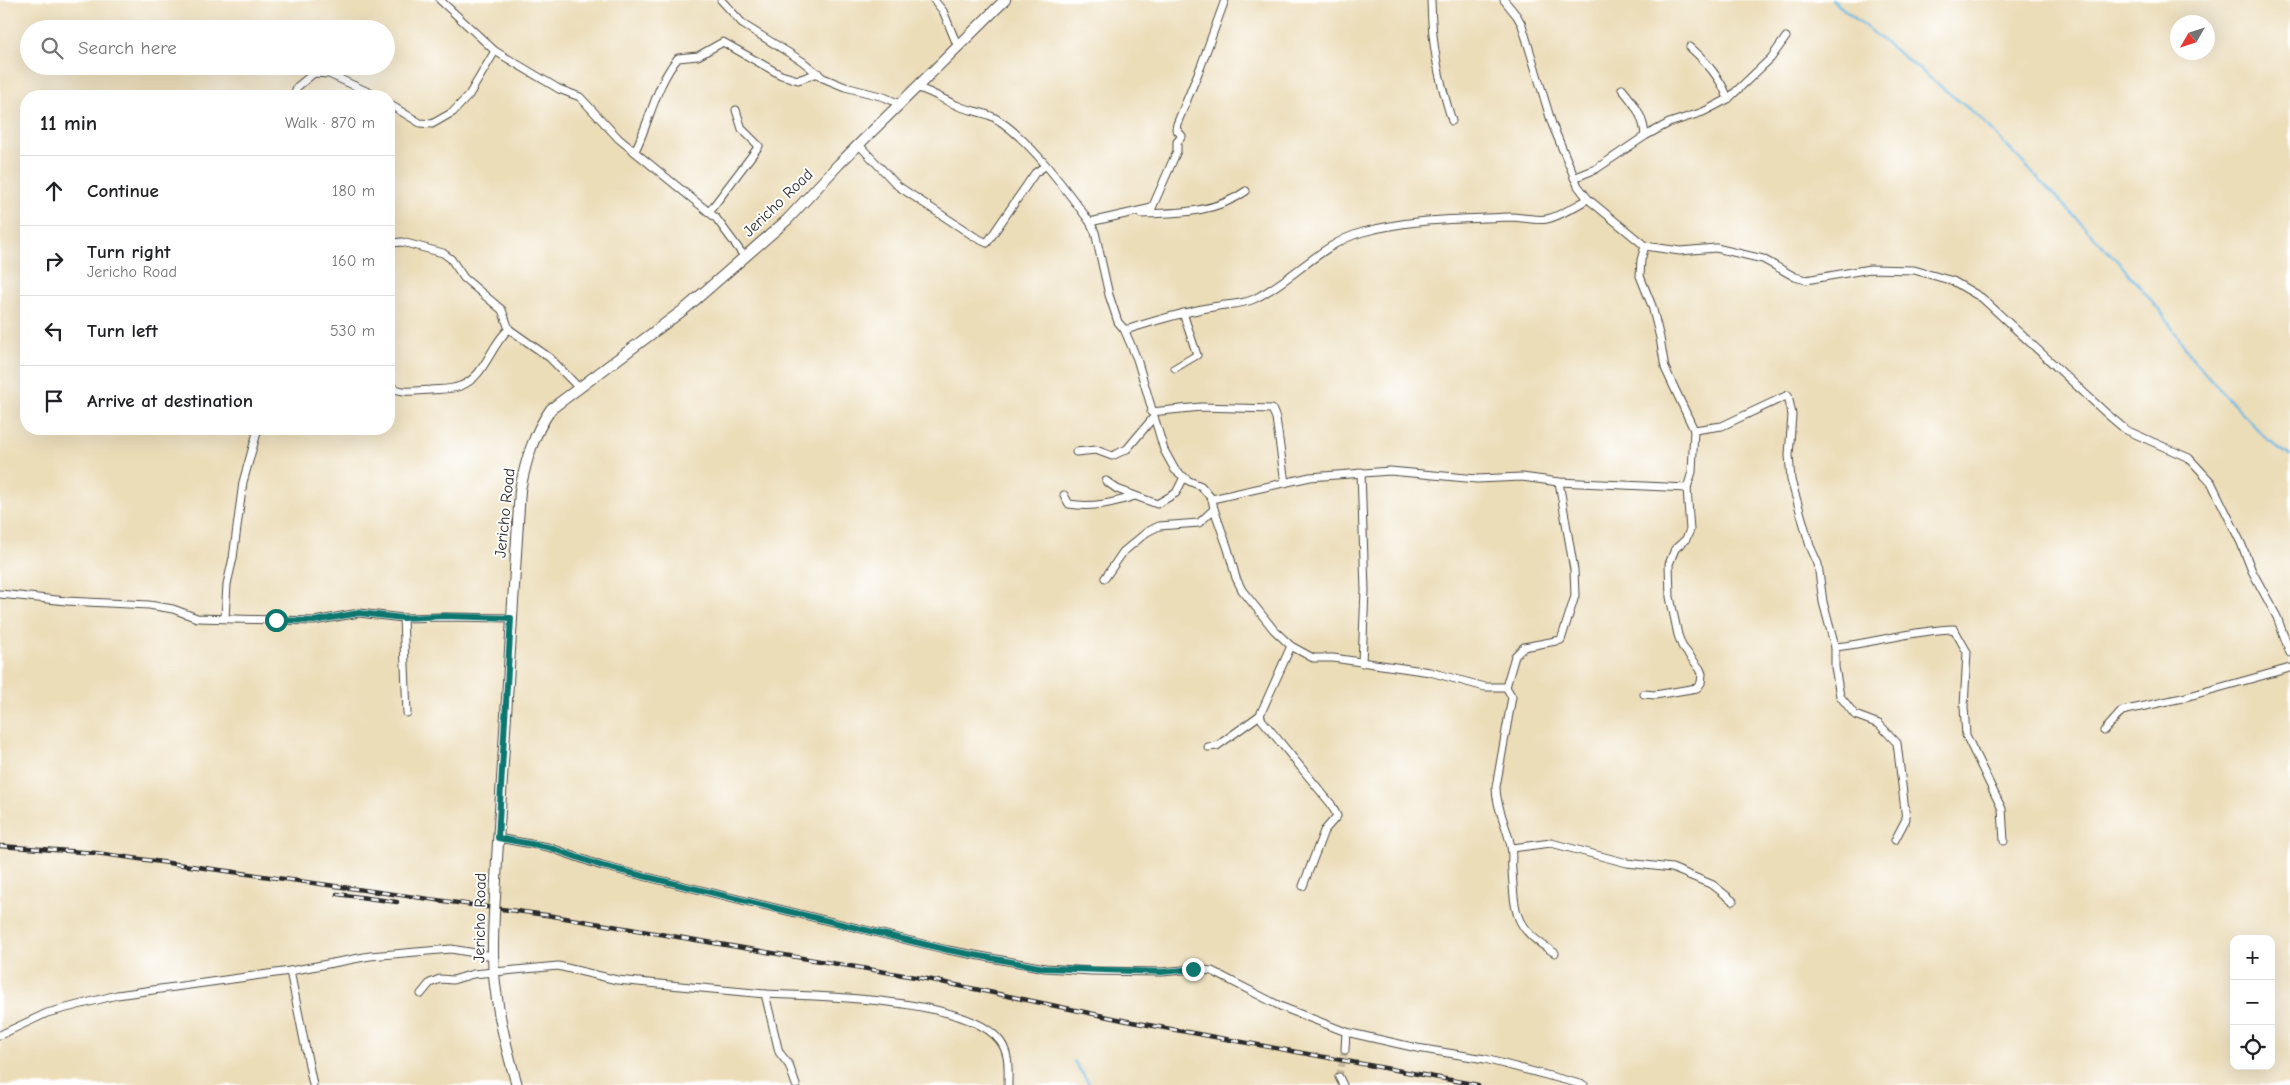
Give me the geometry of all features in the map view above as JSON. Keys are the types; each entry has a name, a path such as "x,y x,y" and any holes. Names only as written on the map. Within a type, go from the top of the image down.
{"street":[{"path":"440,0 495,51 559,89 580,98 619,139 716,218 744,256"},
{"path":"721,0 744,25 818,73 845,87 884,97 900,104"},
{"path":"934,0 943,11 958,47"},
{"name":"Jericho Road","path":"517,1085 502,1023 494,971 493,915 520,490 528,453 538,428 550,409 686,308 787,220 859,145 1005,0"},
{"path":"1090,222 1152,208 1182,136 1176,129 1176,124 1201,66 1225,0"},
{"path":"1431,0 1432,36 1439,78 1452,121"},
{"path":"1504,0 1522,25 1533,56 1543,97 1574,178 1588,199 1645,246 1680,251 1716,248 1762,259 1795,277 1806,280 1870,269 1914,270 1953,281 1982,298 2126,430 2190,458 2212,482 2252,571 2277,617 2290,653"},
{"path":"1574,178 1596,169 1645,136 1669,123 1703,112 1728,100 1771,58 1786,37"},
{"path":"634,151 645,131 670,67 678,58 698,56 723,42 780,75 798,80 818,73"},
{"path":"1690,47 1706,64 1725,91 1728,100"},
{"path":"395,107 420,122 432,124 453,112 469,95 495,51"},
{"path":"296,90 312,75"},
{"path":"331,75 364,90"},
{"path":"918,88 935,93 957,105 983,112 1014,131 1090,222 1095,232 1109,295 1118,322 1124,329 1137,359 1152,415 1164,450 1175,470 1201,486 1212,500 1236,578 1242,590 1274,630 1291,646 1313,658 1430,672 1485,687 1506,687"},
{"path":"1622,89 1637,108 1644,124 1645,136"},
{"path":"709,212 759,146 742,129 736,110"},
{"path":"859,145 898,186 987,243 1034,173 1045,166"},
{"path":"1126,214 1187,212 1218,205 1234,199 1246,191"},
{"path":"1124,329 1252,299 1331,247 1351,236 1364,232 1404,222 1448,218 1548,219 1588,199"},
{"path":"395,244 402,242 443,252 451,259 464,278 502,310 509,329 550,358 578,387"},
{"path":"1644,694 1655,695 1697,688 1701,683 1700,669 1682,646 1670,597 1670,557 1674,549 1686,539 1690,530 1687,488 1692,472 1694,430 1665,368 1652,306 1640,276 1641,260 1645,246"},
{"path":"1175,368 1198,355 1183,314"},
{"path":"395,389 409,392 460,387 472,380 484,365 501,336 509,329"},
{"path":"1694,430 1722,426 1788,395 1792,415 1789,455 1791,480 1810,546 1818,564 1823,602 1835,647 1840,696 1855,715 1879,724 1897,743 1906,819 1895,840"},
{"path":"1076,452 1096,450 1112,456 1127,449 1152,415 1201,407 1272,409 1276,418 1285,483"},
{"path":"225,618 227,584 233,558 243,482 256,435"},
{"path":"1212,500 1310,477 1390,471 1477,479 1522,477 1559,482 1687,488"},
{"path":"1361,472 1365,580 1362,663"},
{"path":"1106,481 1117,489 1157,504 1176,493 1184,477"},
{"path":"1555,953 1533,939 1523,928 1516,912 1512,848 1496,801 1496,787 1512,697 1506,687 1515,656 1524,647 1561,640 1573,606 1574,570 1559,482"},
{"path":"1064,495 1069,504 1086,506 1114,503 1136,496"},
{"path":"1105,578 1123,552 1147,532 1159,526 1199,523 1214,510"},
{"path":"0,594 66,601 149,605 172,609 197,618 314,621 359,613 403,618 444,616 511,618"},
{"path":"403,618 406,712"},
{"path":"1835,647 1931,630 1954,629 1967,652 1964,707 1966,735 2002,809 2004,841"},
{"path":"1208,747 1218,746 1260,715 1291,646"},
{"path":"2104,731 2122,711 2240,683 2290,668"},
{"path":"1260,715 1337,814 1336,818 1324,831 1303,886"},
{"path":"498,838 548,847 602,866 948,950 1044,968 1162,972 1193,969 1212,972 1282,1007 1346,1032 1417,1048 1485,1059 1584,1085"},
{"path":"1512,848 1551,843 1627,863 1672,868 1713,886 1733,901"},
{"path":"0,1035 47,1013 117,994 290,972 370,956 451,949 493,951"},
{"path":"421,994 430,983 440,979 452,980 494,971 558,966 617,980 765,994 854,999 916,1007 953,1015 979,1024 992,1032 1006,1051 1008,1085"},
{"path":"290,972 313,1085"},
{"path":"765,994 779,1052 789,1065 796,1085"},
{"path":"1345,1050 1346,1032"},
{"path":"1339,1077 1343,1085"}],"waterway":[{"path":"1832,0 1979,117 2123,267 2162,313 2195,362 2238,409 2268,440 2290,456"},
{"path":"1074,1061 1090,1085"}],"tunnel":[{"path":"1339,1077 1345,1050"}],"railway":[{"path":"0,846 96,853 553,916 927,979 1132,1022 1478,1085"},
{"path":"337,894 397,902"}],"route":[{"path":"276,620 314,621 359,613 403,618 444,616 511,618 498,838 548,847 602,866 742,898 948,950 1044,968 1162,972 1193,969"}]}
